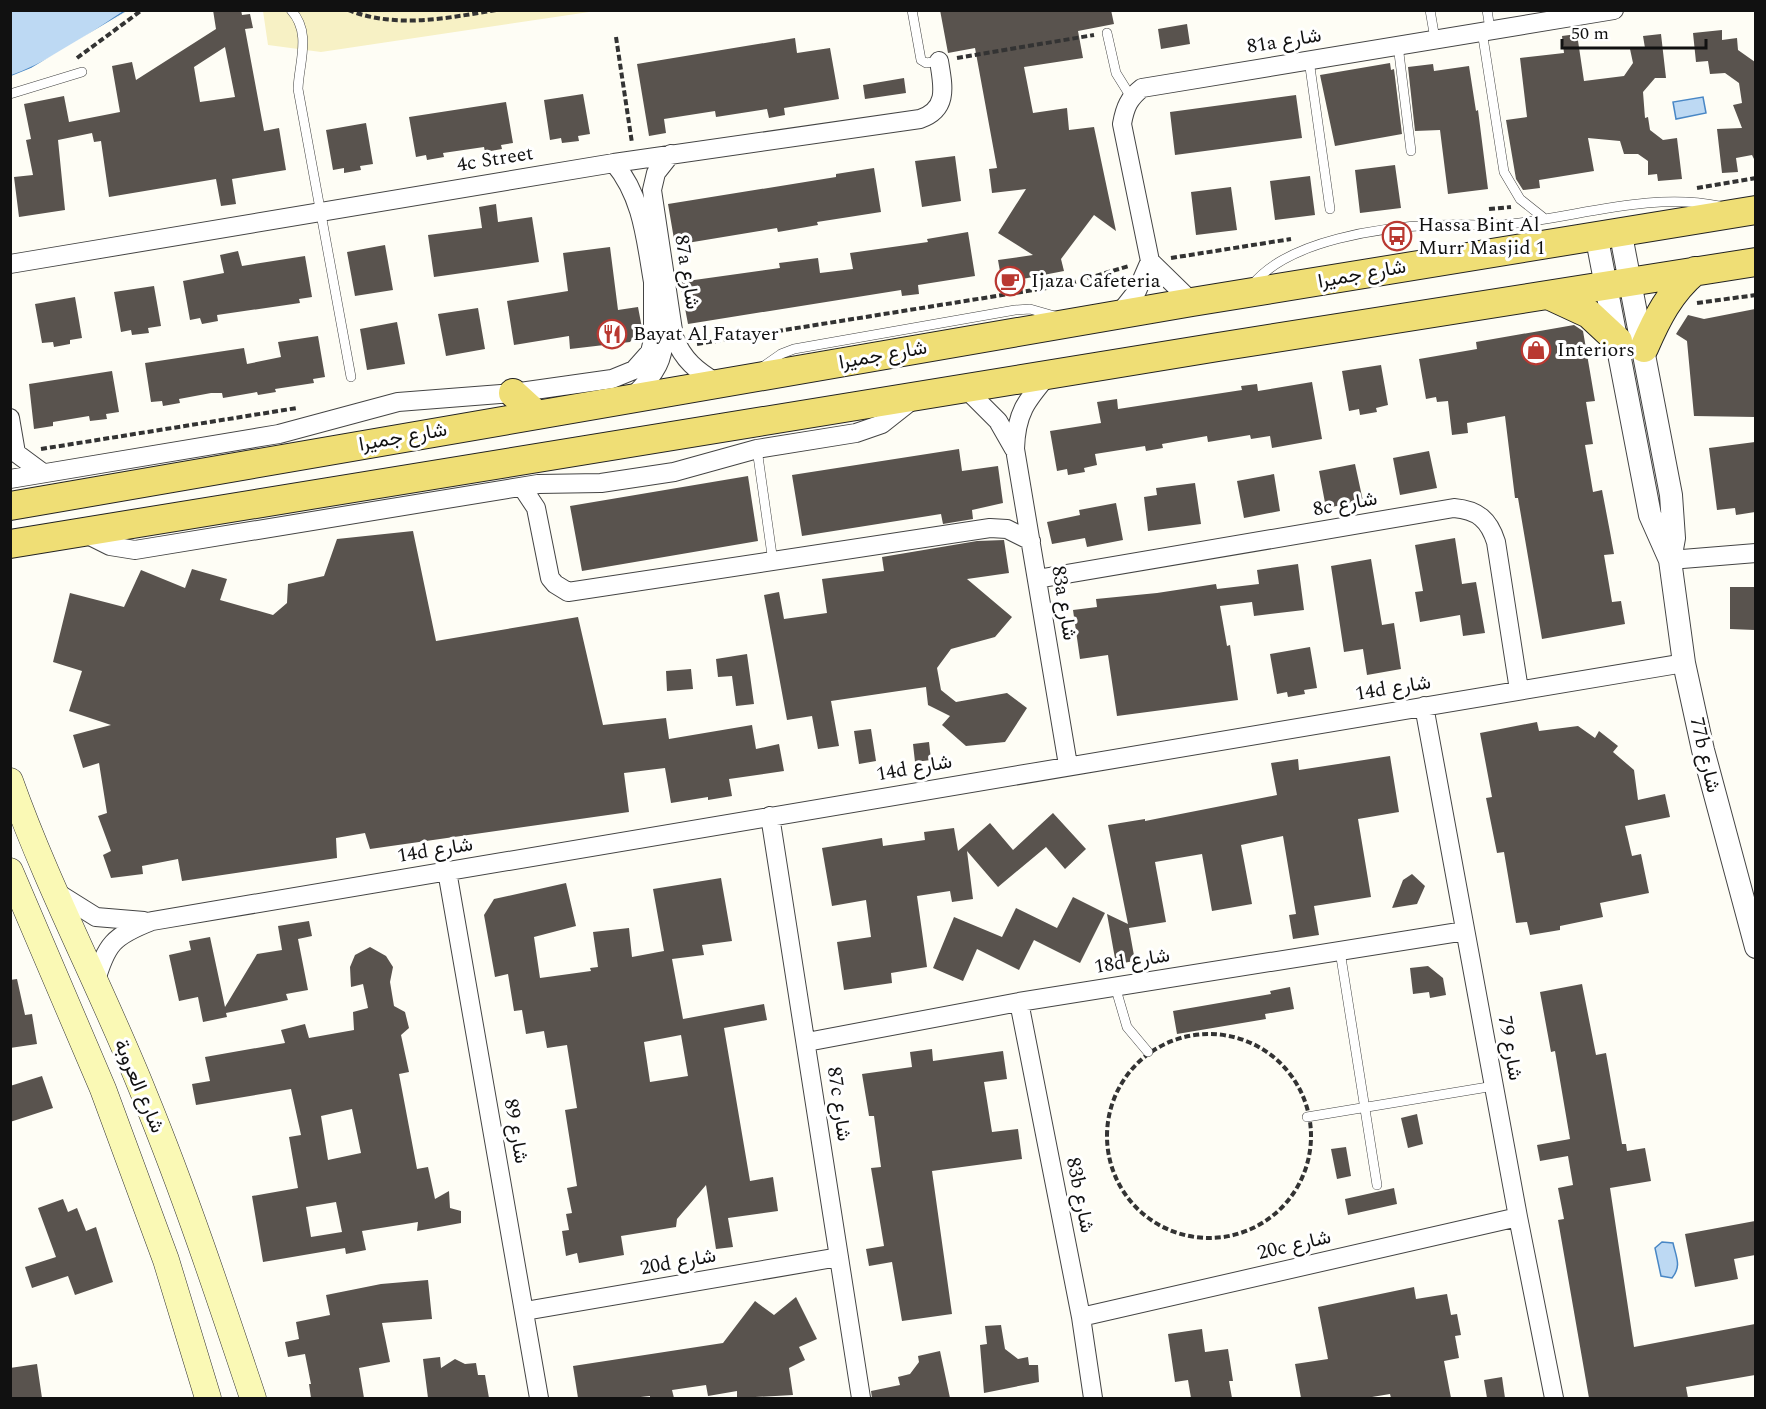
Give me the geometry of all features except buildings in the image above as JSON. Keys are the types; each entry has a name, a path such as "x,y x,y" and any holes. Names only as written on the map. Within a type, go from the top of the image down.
{"main road":[{"name":"شارع جميرا","path":"10,506 632,397 1608,232 1747,211"},
{"path":"10,567 21,543 84,532 1048,374 1695,272 1747,267"},
{"path":"1548,295 1589,314 1631,344 1663,308 1679,285 1695,272"},
{"path":"513,393 536,414"},
{"name":"شارع العروبة","path":"10,781 152,1114 204,1251 253,1398"},
{"name":"شارع العروبة","path":"10,871 103,1089 166,1260 208,1398"}],"street":[{"name":"81a شارع","path":"1131,97 1142,88 1156,84 1614,10"},
{"name":"4c Street","path":"10,264 321,210 671,154 929,116 942,102 944,92 939,61"},
{"path":"1131,97 1124,109 1122,124 1150,261 1192,302"},
{"name":"87a شارع","path":"671,154 656,173 652,190 675,338 684,358 717,383"},
{"name":"87a شارع","path":"614,163 628,181 636,198 664,339 664,348 654,375 632,397"},
{"name":"77b شارع","path":"1608,232 1631,344 1673,516 1674,538 1670,560 1684,663 1718,815 1755,947"},
{"path":"1118,315 1137,291 1150,261"},
{"path":"10,479 279,434 398,402 513,393 612,379 634,370 650,352 653,340 653,283"},
{"name":"83a شارع","path":"1048,374 1027,400 1018,417 1014,449 1068,765"},
{"name":"83a شارع","path":"964,388 998,421 1014,449"},
{"path":"84,532 110,546 135,550 522,487 600,483 674,472 757,449 870,429 894,417 918,396"},
{"path":"10,418 13,457 43,473"},
{"path":"522,487 538,516 550,578 568,592 990,528 1007,529 1031,541"},
{"name":"8c شارع","path":"1037,579 1454,508 1469,509 1482,516 1492,528 1519,690"},
{"path":"1670,560 1755,553"},
{"name":"14d شارع","path":"96,984 103,957 112,942 125,932 152,921 1684,663"},
{"name":"شارع 79","path":"1424,706 1518,1217 1554,1398"},
{"name":"87c شارع","path":"770,816 861,1398"},
{"name":"شارع 89","path":"447,871 539,1398"},
{"name":"14d شارع","path":"56,892 96,917 152,921"},
{"name":"18d شارع","path":"807,1042 1019,1002 1465,931"},
{"name":"83b شارع","path":"1019,1002 1081,1317 1093,1398"},
{"name":"20c شارع","path":"1081,1317 1518,1217"},
{"name":"20d شارع","path":"525,1311 839,1257"}],"lane":[{"path":"291,10 302,30 304,46 297,89 351,377"},
{"path":"912,10 921,60 926,63 939,61"},
{"path":"1430,10 1435,39"},
{"path":"1487,10 1486,30 1503,172 1511,186 1532,210 1545,219"},
{"path":"1107,33 1116,73 1131,97"},
{"path":"1398,45 1411,151"},
{"path":"1309,60 1330,210"},
{"path":"10,94 42,82 82,72"},
{"path":"1246,293 1275,264 1293,254 1352,237 1434,225 1510,224 1679,201 1699,202 1747,211"},
{"path":"757,449 773,562"},
{"path":"1340,951 1377,1185"},
{"path":"1115,987 1127,1027 1148,1052"},
{"path":"1307,1117 1494,1086"}],"path":[{"path":"42,82 142,10"},
{"path":"348,10 390,21 421,22 497,10"},
{"path":"939,61 1107,33"},
{"path":"616,36 635,160"},
{"path":"1686,190 1755,178"},
{"path":"1477,211 1512,207 1532,210"},
{"path":"675,338 687,336 689,345 1065,285 1150,261 1302,238"},
{"path":"1663,308 1755,295"},
{"path":"1223,1033 1250,1039 1262,1045 1283,1063 1295,1082 1307,1117 1309,1142 1305,1176 1289,1203 1278,1215 1250,1230 1220,1238 1204,1238 1172,1230 1144,1213 1129,1199 1117,1181 1108,1155 1108,1124 1116,1095 1135,1063 1148,1052 1168,1042 1209,1034 1223,1033"}],"sand":[{"path":"263,11 596,11 321,52 268,45"}],"water":[{"path":"10,11 125,11 55,55 11,76"},
{"path":"1703,97 1706,113 1676,119 1673,102"},
{"path":"1662,1242 1673,1243 1677,1257 1678,1265 1672,1278 1661,1276 1655,1248"}],"pier":[{"path":"128,10 75,47 32,71 10,79 11,76 31,68"}],"place":[{"name":"Hassa Bint Al Murr Masjid 1","path":"1397,236"},
{"name":"Ijaza Cafeteria","path":"1010,281"},
{"name":"Bayat Al Fatayer","path":"612,334"},
{"name":"Interiors","path":"1536,350"}]}
